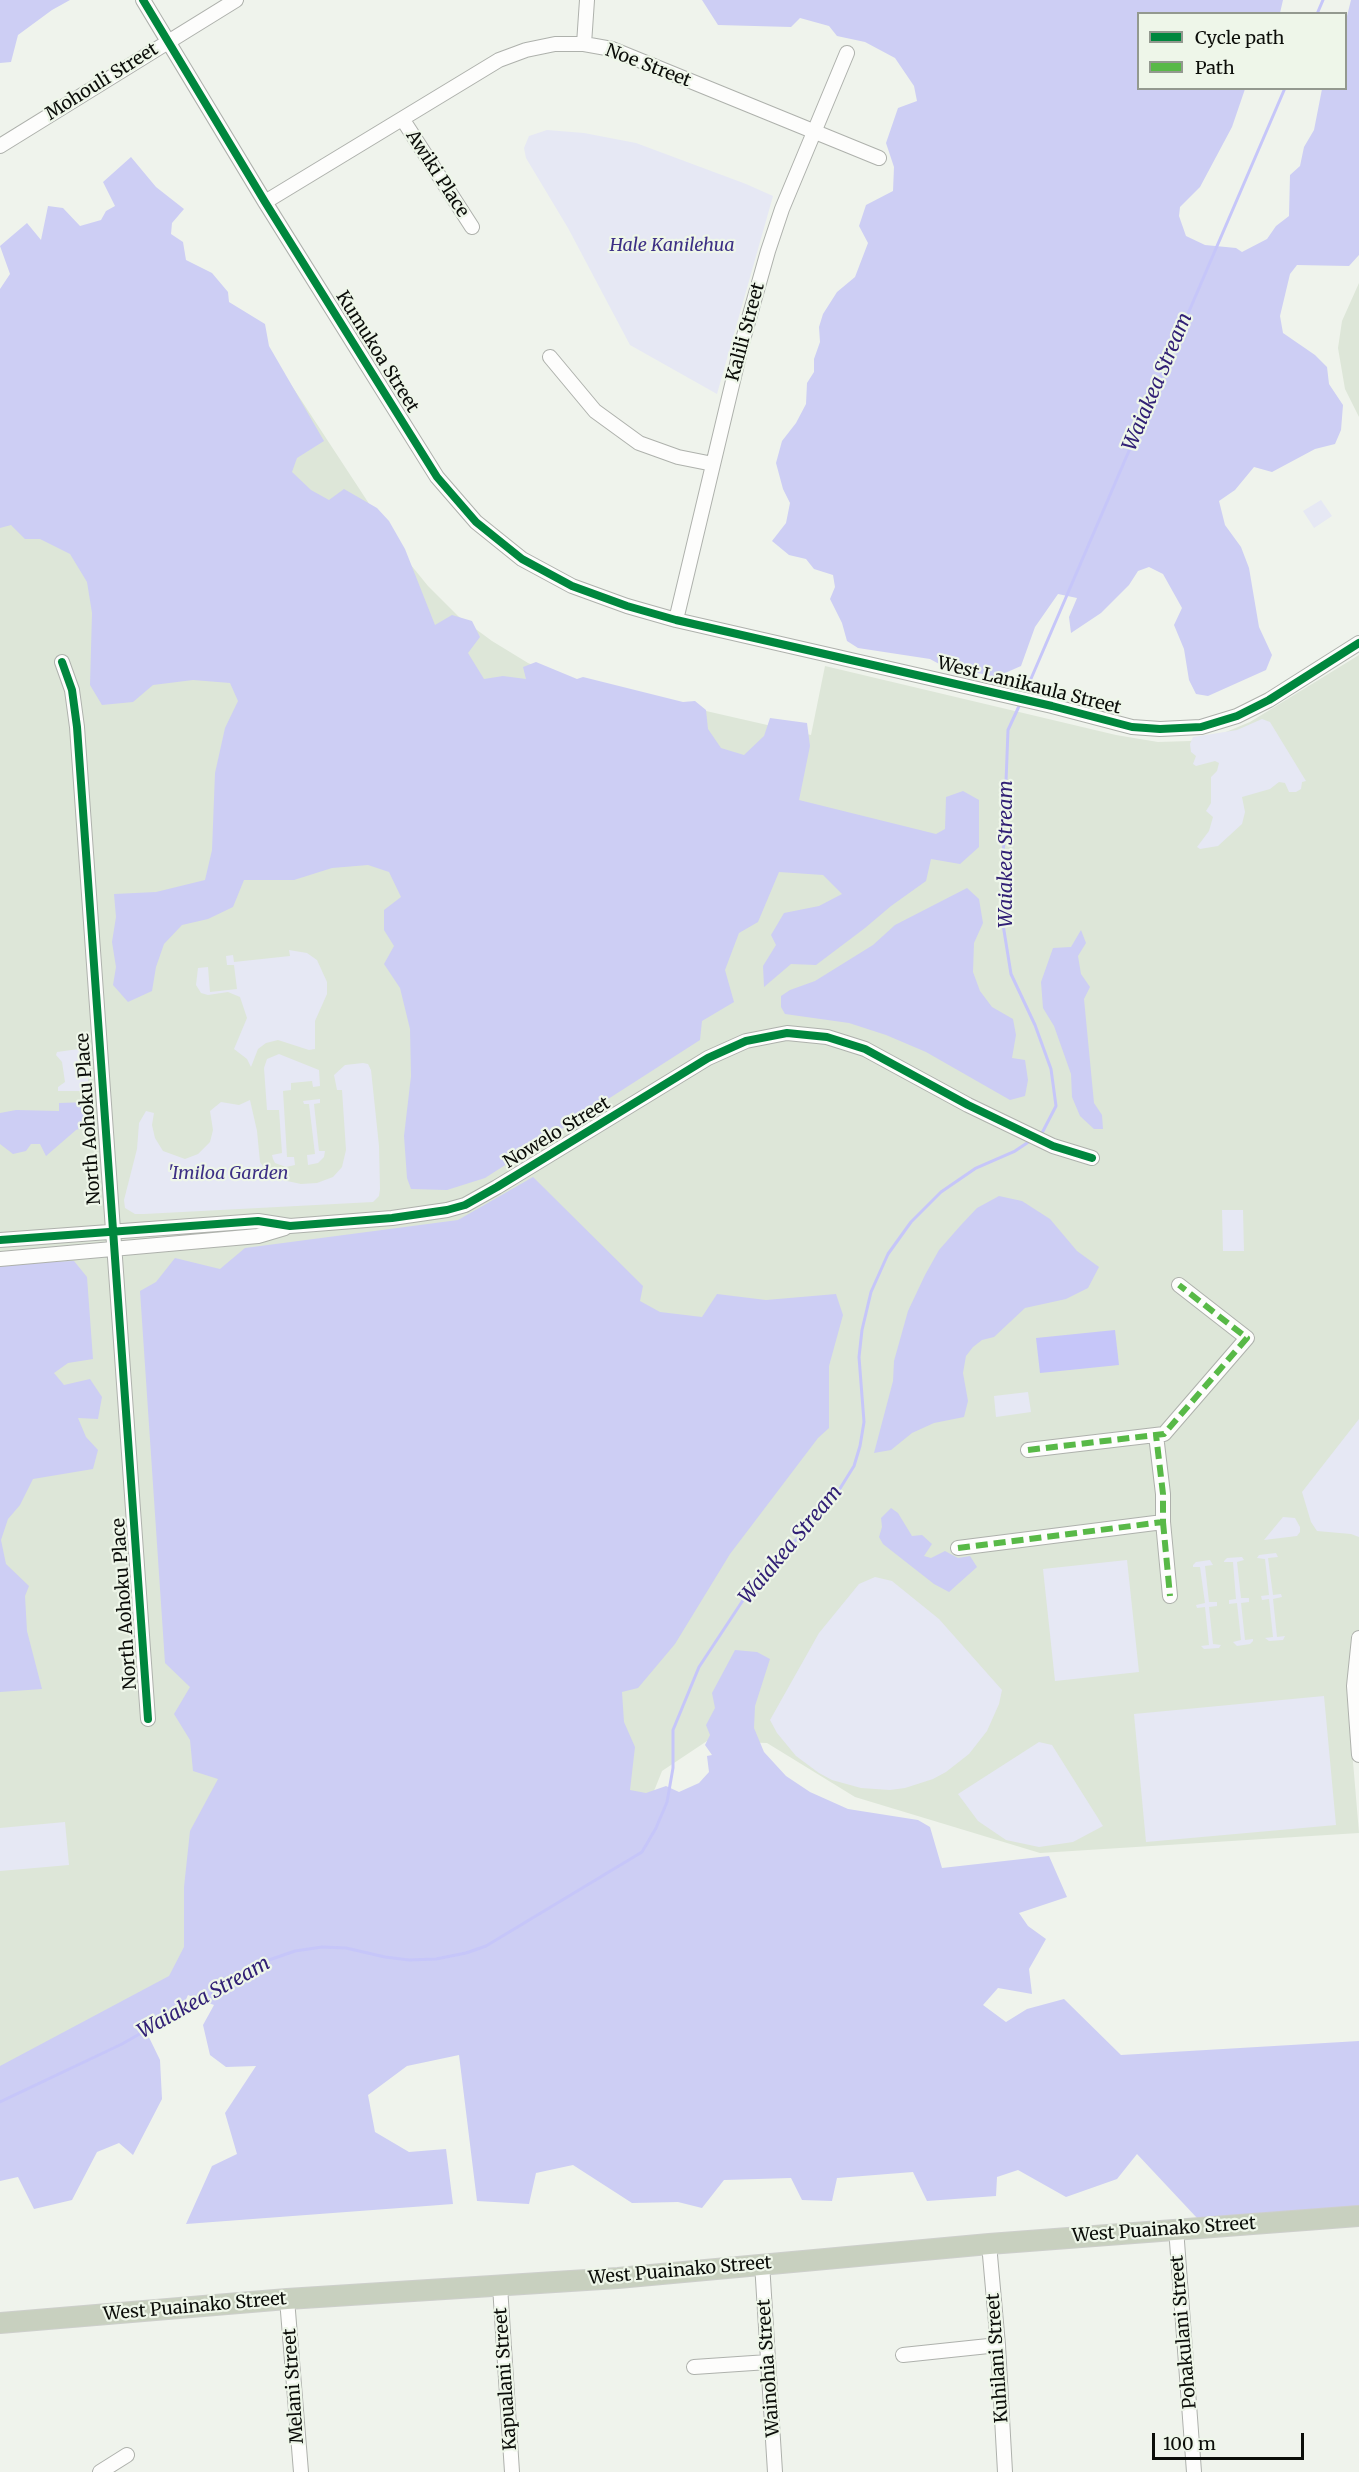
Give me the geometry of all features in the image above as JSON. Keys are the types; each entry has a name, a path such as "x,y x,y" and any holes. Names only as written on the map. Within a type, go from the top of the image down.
{"highway":[{"name":"West Puainako Street","path":"0,2323 287,2299 618,2278 1176,2228 1359,2216"}],"street":[{"name":"Kumukoa Street","path":"143,0 265,202 437,477 476,522 522,559 572,586 627,606 676,620"},
{"name":"Mohouli Street","path":"0,146 236,0"},
{"path":"584,44 587,0"},
{"name":"Noe Street","path":"265,202 499,60 555,44 584,44 612,49 879,158"},
{"name":"Kalili Street","path":"676,620 742,343 768,251 782,209 847,53"},
{"name":"Awiki Place","path":"403,120 472,227"},
{"path":"550,357 595,411 639,443 678,457 713,464"},
{"name":"West Lanikaula Street","path":"676,620 1052,706 1132,727 1160,729 1201,726 1237,716 1269,700 1359,643"},
{"name":"North Aohoku Place","path":"62,662 72,690 76,727 148,1719"},
{"name":"Nowelo Street","path":"0,1259 258,1236 290,1226 429,1214 465,1204 539,1162 708,1058 746,1041 780,1034 827,1037 865,1049 968,1105 1053,1146 1092,1158"},
{"name":"Nowelo Street","path":"0,1240 258,1221 290,1226"},
{"path":"1028,1450 1164,1434 1247,1338 1179,1285"},
{"path":"1156,1435 1163,1494 1163,1522 1170,1596"},
{"path":"958,1548 1163,1522"},
{"path":"1359,1638 1354,1686 1359,1755"},
{"name":"Pohakulani Street","path":"1176,2228 1194,2472"},
{"name":"Kuhilani Street","path":"989,2244 998,2345 1005,2472"},
{"name":"Wainohia Street","path":"762,2264 775,2472"},
{"name":"Kapualani Street","path":"500,2286 512,2472"},
{"name":"Melani Street","path":"287,2299 301,2472"},
{"path":"903,2355 998,2345"},
{"path":"694,2367 768,2362"},
{"path":"100,2472 127,2455"}],"shaded area":[{"path":"0,0 70,0 18,35 11,62 0,63"},
{"path":"702,0 1283,0 1280,12 1137,12 1137,90 1245,90 1232,127 1200,187 1180,207 1179,216 1186,236 1205,245 1236,248 1242,252 1267,239 1276,226 1289,216 1290,175 1300,166 1304,147 1314,130 1322,90 1347,90 1347,16 1351,0 1359,0 1359,255 1349,266 1297,265 1290,274 1280,316 1283,333 1315,355 1327,367 1329,384 1343,405 1341,430 1335,444 1315,449 1272,472 1254,467 1235,490 1219,501 1225,525 1241,547 1249,568 1259,627 1272,655 1266,670 1208,696 1196,694 1189,680 1184,649 1174,625 1182,608 1163,574 1149,567 1138,571 1129,585 1101,613 1071,633 1069,617 1077,598 1058,594 1035,627 1021,666 996,677 941,665 930,659 858,648 847,641 842,623 830,599 835,587 833,575 814,569 806,559 789,555 772,541 786,523 790,503 783,489 776,463 782,441 796,423 806,404 807,383 814,372 814,359 820,342 819,327 823,314 837,292 855,277 868,243 859,226 866,205 893,191 894,167 886,143 898,108 917,101 914,86 895,58 865,42 837,36 829,26 800,18 791,27 718,25"},
{"path":"131,157 156,187 184,209 172,223 171,234 183,242 186,260 212,273 228,292 229,302 265,324 269,346 324,441 297,458 292,472 311,490 329,500 344,489 377,508 389,521 405,549 435,625 452,615 472,621 480,637 468,653 484,679 503,676 526,679 523,667 536,662 577,679 583,677 683,702 695,701 706,710 708,729 721,748 744,755 764,736 770,718 807,723 810,746 799,800 936,834 945,829 946,797 963,791 979,800 979,847 960,864 931,859 926,881 865,928 816,965 791,964 764,987 763,966 776,945 771,935 784,913 819,906 842,894 823,875 779,872 758,922 739,933 725,970 734,1002 702,1021 700,1040 485,1178 447,1190 411,1189 407,1178 404,1136 411,1076 410,1029 400,988 384,964 394,946 384,930 384,910 401,897 389,872 368,865 332,868 294,880 244,880 233,907 208,919 182,925 164,944 156,967 152,991 128,1002 113,985 116,967 112,942 116,917 114,894 156,892 205,880 212,850 215,773 225,728 238,701 230,683 193,680 153,685 133,702 102,705 90,685 92,613 87,582 70,554 40,539 25,539 11,525 0,528 0,289 10,274 0,246 27,223 41,240 48,206 63,208 80,226 101,220 106,211 115,206 103,182"},
{"path":"1359,283 1359,417 1345,389 1338,348 1342,321"},
{"path":"269,351 402,554 428,586 458,616 492,641 528,663 566,679 811,735 825,666 1116,735 1158,742 1190,741 1221,734 1250,722 1359,655 1359,1688 1347,1690 1359,1833 1040,1853 855,1797 767,1743 707,1741 662,1771 642,1821 321,1931 0,2085 0,489"},
{"path":"967,888 979,899 983,923 974,943 973,972 980,991 992,1007 1013,1019 1016,1035 1012,1058 1025,1060 1028,1080 1025,1096 1010,1100 926,1052 886,1035 849,1023 785,1014 781,1007 781,996 790,990 815,981 873,945 895,925"},
{"path":"1081,930 1086,943 1078,956 1081,974 1090,987 1084,999 1094,1103 1102,1115 1103,1129 1094,1129 1080,1116 1072,1097 1071,1074 1054,1026 1043,1008 1041,982 1053,948 1071,947"},
{"path":"89,1102 92,1133 87,1133 82,1128 76,1130 46,1156 40,1144 31,1144 26,1151 13,1154 0,1144 0,1113 16,1110 59,1111 59,1103"},
{"path":"533,1177 643,1286 640,1301 660,1312 702,1317 717,1294 766,1300 836,1294 843,1315 829,1366 829,1428 818,1438 730,1554 675,1644 638,1688 622,1692 624,1722 635,1747 630,1790 646,1793 666,1786 679,1792 699,1783 709,1772 707,1756 712,1755 705,1745 710,1735 706,1725 715,1708 712,1693 735,1650 757,1652 770,1659 755,1706 754,1728 764,1752 786,1776 810,1792 848,1809 918,1820 930,1827 942,1868 1049,1856 1067,1897 1019,1913 1028,1926 1046,1939 1029,1969 1032,1994 998,1988 983,2005 1006,2022 1027,2009 1064,1999 1121,2055 1359,2041 1359,2206 1197,2218 1137,2154 1117,2179 1066,2197 1018,2170 997,2177 996,2196 927,2201 913,2172 837,2178 832,2201 802,2200 791,2178 724,2180 702,2208 678,2202 632,2203 573,2165 536,2173 529,2204 477,2201 459,2055 407,2066 368,2095 375,2132 409,2152 446,2149 453,2204 186,2224 212,2166 237,2154 225,2113 256,2066 226,2067 210,2055 203,2025 214,2005 188,1995 177,2019 144,2027 160,2060 162,2099 133,2155 119,2143 97,2152 72,2200 34,2209 18,2177 0,2181 0,2066 169,1976 184,1947 184,1887 190,1831 218,1779 193,1771 190,1740 174,1714 190,1687 165,1663 140,1291 156,1282 175,1258 220,1269 245,1248 458,1220"},
{"path":"999,1196 1022,1201 1050,1219 1077,1251 1099,1267 1088,1288 1066,1299 1025,1308 994,1337 982,1340 973,1347 966,1356 963,1373 968,1401 964,1417 934,1423 912,1433 891,1450 874,1453 893,1381 894,1361 908,1311 925,1275 939,1250 961,1225 977,1208"},
{"path":"74,1261 87,1277 93,1359 68,1363 54,1373 64,1385 90,1379 102,1397 98,1419 78,1418 86,1437 98,1450 93,1469 33,1479 20,1505 8,1519 1,1540 6,1564 29,1586 25,1596 27,1631 42,1689 0,1692 0,1266 11,1263"},
{"path":"1115,1330 1119,1365 1040,1373 1036,1338"},
{"path":"891,1508 898,1513 912,1536 922,1535 932,1544 924,1556 931,1558 945,1551 958,1558 970,1556 977,1567 949,1592 934,1584 883,1544 879,1537 882,1527 881,1518"}],"green space":[{"name":"Hale Kanilehua","path":"547,130 584,133 636,143 773,196 717,394 630,345 568,228 526,158 524,148 529,136"},
{"path":"1321,500 1332,516 1314,528 1303,511"},
{"path":"1262,719 1270,722 1306,781 1302,782 1301,789 1296,792 1289,792 1285,783 1279,782 1270,789 1242,797 1245,812 1242,824 1218,846 1200,849 1197,847 1209,831 1213,817 1206,811 1211,803 1211,777 1217,771 1219,763 1215,761 1196,766 1193,764 1196,756 1191,752 1190,744 1193,737 1237,730"},
{"path":"289,950 307,953 317,960 327,982 327,994 315,1021 315,1049 309,1050 278,1040 266,1043 258,1049 251,1067 247,1059 234,1049 247,1018 240,997 228,992 208,995 201,993 196,985 198,968 208,967 210,992 237,989 234,965 227,965 226,956 233,955 234,962 290,956"},
{"path":"86,1048 89,1091 58,1091 58,1087 65,1082 62,1062 56,1055 57,1052"},
{"path":"279,1054 319,1070 320,1086 313,1087 312,1081 291,1083 291,1090 283,1091 287,1157 294,1157 295,1165 286,1167 275,1163 272,1155 282,1153 279,1110 267,1110 264,1068 267,1059"},
{"name":"'Imiloa Garden","path":"368,1064 371,1070 379,1146 380,1189 379,1196 373,1202 144,1214 135,1214 125,1208 124,1200 137,1149 139,1123 146,1111 154,1113 152,1125 155,1138 163,1151 185,1159 198,1154 210,1142 213,1130 210,1111 221,1102 239,1105 250,1100 257,1131 260,1162 267,1172 287,1181 301,1184 317,1183 333,1177 342,1167 346,1150 342,1090 337,1090 334,1075 345,1065"},
{"path":"320,1099 320,1103 314,1104 319,1151 325,1151 324,1157 318,1163 308,1165 307,1155 315,1154 309,1104 304,1104 303,1101"},
{"path":"1222,1210 1243,1210 1244,1251 1223,1251"},
{"path":"1028,1392 1031,1412 996,1417 994,1396"},
{"path":"1359,1419 1359,1537 1351,1534 1317,1531 1311,1522 1302,1492"},
{"path":"1283,1517 1295,1518 1300,1527 1297,1536 1264,1540"},
{"path":"1276,1553 1278,1557 1268,1558 1273,1595 1281,1594 1282,1597 1273,1599 1277,1637 1285,1636 1283,1640 1269,1641 1265,1638 1273,1637 1269,1599 1262,1600 1261,1596 1269,1595 1265,1559 1257,1558 1259,1555"},
{"path":"1242,1557 1244,1560 1237,1562 1241,1598 1249,1598 1249,1602 1241,1603 1245,1640 1253,1639 1253,1641 1250,1644 1237,1646 1233,1642 1241,1640 1237,1603 1229,1604 1229,1600 1236,1599 1233,1562 1224,1561 1227,1558"},
{"path":"1127,1560 1139,1672 1055,1681 1043,1569"},
{"path":"1210,1560 1213,1565 1205,1566 1209,1602 1217,1602 1217,1606 1209,1607 1213,1644 1221,1645 1219,1648 1204,1649 1201,1646 1209,1645 1205,1607 1197,1608 1196,1605 1205,1603 1200,1567 1193,1567 1193,1565 1196,1562"},
{"path":"875,1577 892,1581 939,1619 1002,1690 999,1704 987,1731 969,1754 933,1779 890,1790 861,1788 832,1780 819,1773 796,1756 777,1733 770,1720 819,1633 859,1584"},
{"path":"1324,1696 1336,1825 1146,1842 1134,1714"},
{"path":"1039,1742 1052,1745 1103,1826 1073,1842 1039,1847 1006,1840 978,1821 958,1794"},
{"path":"65,1822 69,1865 0,1871 0,1828"}],"waterway":[{"name":"Waiakea Stream","path":"1318,12 1323,0"},
{"name":"Waiakea Stream","path":"1024,695 1284,90"},
{"name":"Waiakea Stream","path":"1020,704 1008,730 1001,912 1011,974 1035,1025 1051,1069 1056,1106 1042,1133 1038,1135"},
{"name":"Waiakea Stream","path":"0,2102 122,2044 269,1960 295,1951 322,1947 346,1948 409,1960 436,1959 466,1953 486,1946 642,1852 667,1802 673,1768 673,1730 699,1667 753,1585 831,1503 854,1466 864,1422 859,1357 862,1330 871,1292 888,1254 911,1222 941,1192 976,1168 1015,1151 1030,1141"}],"marked path":[{"path":"1028,1450 1164,1434 1247,1338 1179,1285"},
{"path":"958,1548 1163,1522 1163,1494 1156,1435"},
{"path":"1163,1522 1170,1596"}],"cycle path":[{"path":"143,0 265,202 437,477 476,522 522,559 572,586 627,606 676,620 1052,706 1132,727 1160,729 1201,727 1237,716 1269,700 1359,643"},
{"path":"62,662 72,690 77,727 148,1719"},
{"path":"0,1240 258,1221 290,1226 392,1218 447,1210 465,1205 497,1187 708,1058 746,1041 787,1033 827,1037 865,1049 968,1105 1053,1146 1092,1158"}]}
